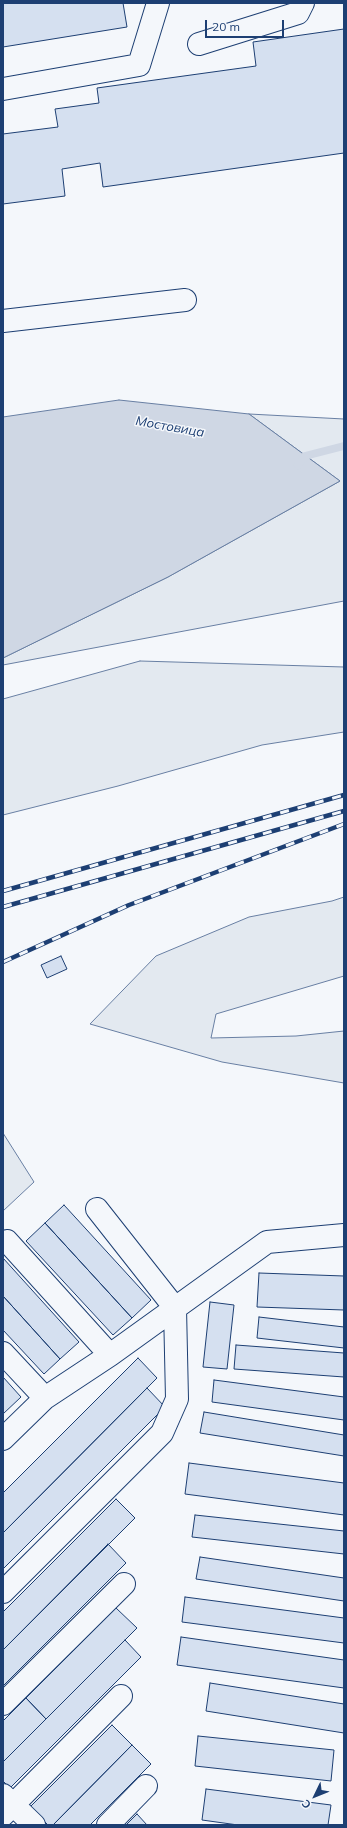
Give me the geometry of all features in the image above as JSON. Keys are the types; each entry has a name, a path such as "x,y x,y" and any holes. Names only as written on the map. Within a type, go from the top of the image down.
{"lane":[{"path":"3,89 139,65 158,3"},
{"path":"199,44 298,13 303,3"},
{"path":"3,321 185,300"},
{"path":"3,1592 162,1433 177,1399 175,1308 97,1209"},
{"path":"3,1439 45,1398 110,1355 267,1242 344,1234"},
{"path":"7,1241 110,1355"},
{"path":"3,1353 45,1398"},
{"path":"3,1704 124,1584"},
{"path":"34,1825 6,1805 121,1696"},
{"path":"108,1825 146,1786"}],"shaded area":[{"path":"249,414 344,419 344,601 3,665 3,658 168,577 340,481"},
{"path":"140,661 344,667 344,732 262,745 118,786 3,815 3,699"},
{"path":"344,897 344,976 216,1014 211,1038 296,1036 344,1031 344,1083 222,1062 90,1024 156,956 249,917 332,901"},
{"path":"3,1133 34,1182 3,1211"}],"water":[{"path":"119,400 249,414 340,481 168,577 3,658 3,417"}],"building":[{"path":"3,3 123,3 127,27 3,47"},
{"path":"344,29 344,153 103,187 100,163 62,169 65,196 3,204 3,134 58,127 55,109 99,103 97,88 256,66 253,42"},
{"path":"61,956 67,969 47,978 41,965"},
{"path":"64,1205 151,1300 132,1318 45,1223"},
{"path":"45,1223 132,1318 113,1335 26,1241"},
{"path":"3,1258 79,1342 60,1359 3,1296"},
{"path":"259,1273 344,1276 344,1310 257,1307"},
{"path":"3,1296 60,1359 44,1374 3,1330"},
{"path":"210,1302 234,1305 227,1369 203,1367"},
{"path":"259,1317 344,1327 344,1348 257,1338"},
{"path":"236,1345 344,1353 344,1377 234,1369"},
{"path":"138,1358 157,1378 3,1533 3,1493"},
{"path":"3,1377 21,1397 3,1414"},
{"path":"214,1380 344,1397 344,1420 212,1402"},
{"path":"147,1388 165,1407 3,1569 3,1533"},
{"path":"204,1412 344,1435 344,1456 200,1433"},
{"path":"189,1463 344,1483 344,1515 185,1494"},
{"path":"116,1499 135,1518 3,1650 3,1612"},
{"path":"195,1515 344,1531 344,1554 192,1537"},
{"path":"108,1544 126,1563 3,1686 3,1650"},
{"path":"200,1557 344,1578 344,1601 196,1579"},
{"path":"185,1597 344,1618 344,1643 182,1622"},
{"path":"116,1608 137,1628 46,1719 26,1698"},
{"path":"181,1637 344,1660 344,1688 177,1665"},
{"path":"125,1640 141,1657 10,1788 3,1781 3,1762"},
{"path":"210,1683 344,1704 344,1733 206,1711"},
{"path":"26,1698 46,1719 3,1762 3,1721"},
{"path":"112,1725 132,1745 53,1825 48,1825 30,1807"},
{"path":"198,1736 334,1750 331,1781 195,1766"},
{"path":"132,1745 151,1764 90,1825 53,1825"},
{"path":"206,1789 331,1805 328,1825 238,1825 202,1820"},
{"path":"137,1814 147,1825 126,1825"}],"waterway":[{"name":"Мостовица","path":"298,465 305,456 344,446"}],"railway":[{"path":"3,891 344,795"},
{"path":"3,907 344,811"},
{"path":"3,962 129,905 344,824"}]}
